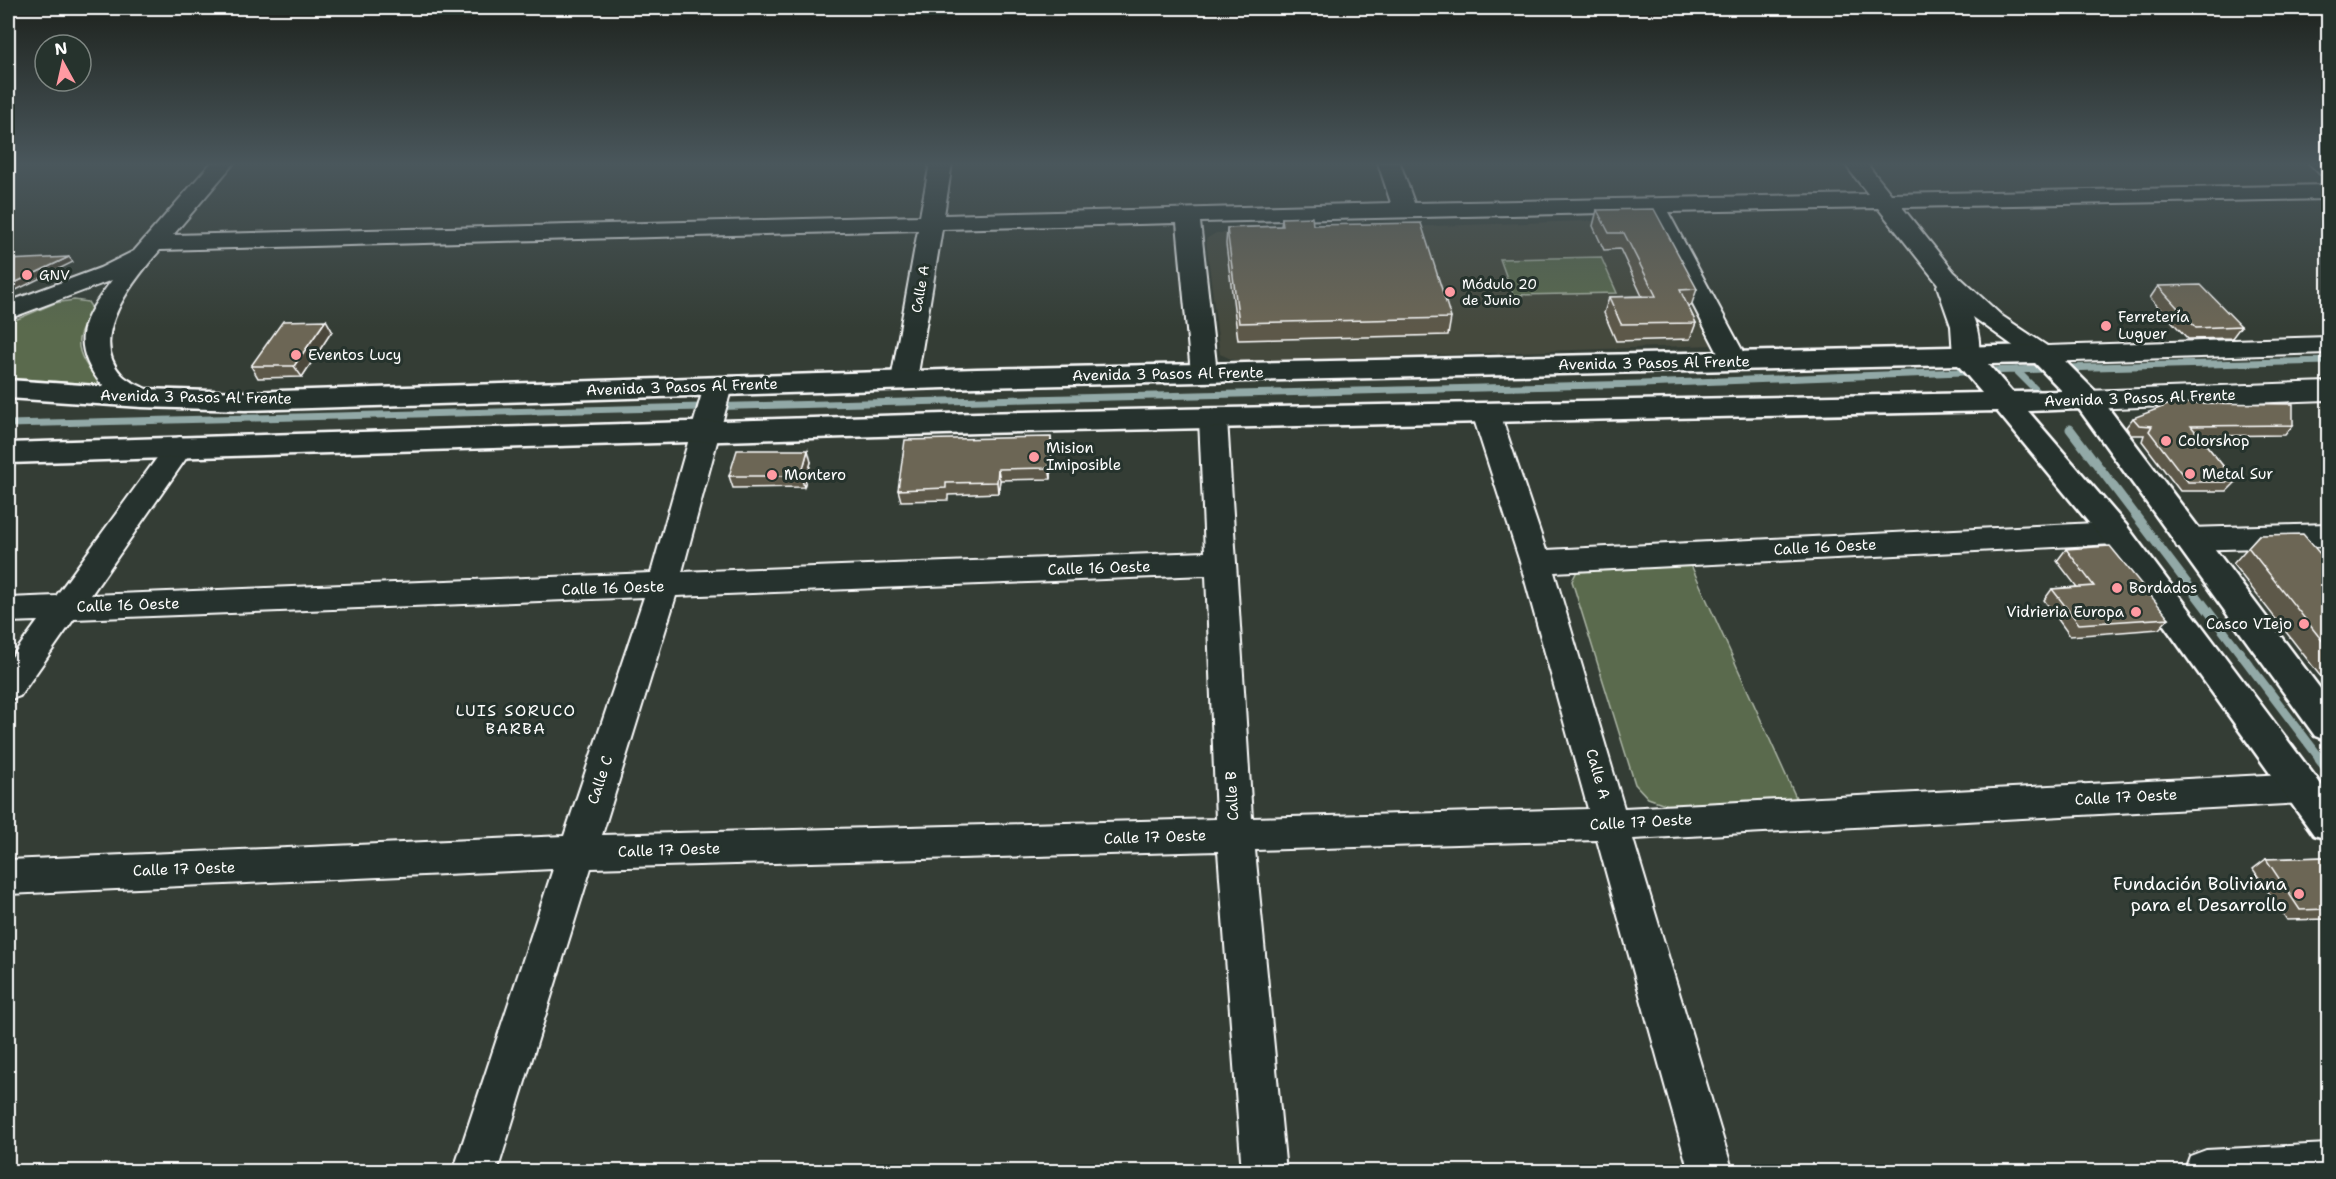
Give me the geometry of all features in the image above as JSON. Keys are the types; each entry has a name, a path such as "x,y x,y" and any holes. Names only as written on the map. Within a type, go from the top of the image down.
{"main road":[{"name":"Avenida 3 Pasos Al Frente","path":"8,389 142,398 245,401 1213,419 1486,413 1983,375 2044,356"},
{"path":"2044,356 2078,391 2328,726"},
{"name":"Avenida 3 Pasos Al Frente","path":"8,453 180,447 713,408 904,380 1736,361 1983,375 2078,391"},
{"path":"1983,375 2115,532 2328,823"}],"street":[{"path":"142,398 113,382 98,360 96,334 105,307 148,249 175,218"},
{"name":"Calle A","path":"904,380 933,218"},
{"path":"8,311 109,273 148,249 1078,218"},
{"path":"1188,218 1204,373"},
{"path":"1659,218 1736,361"},
{"path":"1899,218 1945,277 1993,321 2044,356"},
{"path":"1945,277 1983,375"},
{"name":"Avenida 3 Pasos Al Frente","path":"2044,356 2325,350"},
{"name":"Avenida 3 Pasos Al Frente","path":"2078,391 2328,391"},
{"name":"Calle C","path":"475,1172 663,586 713,408"},
{"name":"Calle A","path":"1486,413 1535,562 1613,824 1711,1172"},
{"name":"Calle B","path":"1213,419 1234,835 1264,1172"},
{"path":"8,687 180,447"},
{"name":"Calle 16 Oeste","path":"1535,562 2115,532"},
{"path":"2188,539 2328,535"},
{"name":"Calle 16 Oeste","path":"8,610 1219,563"},
{"name":"Calle 17 Oeste","path":"8,877 576,852 1613,824 2303,788"},
{"path":"2206,1172 2328,1166"}],"shaded area":[{"name":"Módulo 20 de Junio","path":"1648,219 1714,345 1238,362 1220,354 1206,239 1216,233"}],"green space":[{"path":"1601,257 1617,293 1513,295 1500,259"},
{"path":"74,300 88,302 92,308 80,335 79,348 89,369 103,385 8,378 8,323 55,303"},
{"path":"1691,565 1798,802 1668,805 1648,798 1635,784 1572,581 1576,573 1585,567"}],"building":[{"path":"1282,218 1312,218 1313,225 1421,223 1451,318 1239,323 1227,228 1283,226"},
{"path":"1601,218 1659,218 1697,289 1680,290 1696,323 1621,324 1609,297 1656,296 1624,233 1609,233"},
{"path":"69,257 8,286 8,260"},
{"path":"2201,285 2241,326 2196,328 2158,286"},
{"path":"326,320 294,366 251,366 283,321"},
{"path":"2173,403 2293,404 2293,425 2191,426 2236,482 2188,482 2149,431 2152,426 2139,425 2133,418"},
{"path":"1051,437 1049,468 998,469 997,482 946,483 946,488 898,490 905,440"},
{"path":"737,450 808,450 801,476 729,476"},
{"path":"2303,534 2328,563 2328,648 2248,547 2259,535"},
{"path":"2110,546 2169,618 2079,624 2052,589 2094,586 2066,549"},
{"path":"2328,857 2328,909 2300,910 2266,859"}],"waterway":[{"path":"8,424 1642,384 2095,367 2328,361"},
{"path":"2016,370 2037,391"},
{"path":"2070,429 2322,761"},
{"path":"2320,759 2328,769"}],"place":[{"name":"GNV","path":"27,275"},
{"name":"Módulo 20 de Junio","path":"1450,292"},
{"name":"Ferretería Luguer","path":"2106,326"},
{"name":"Eventos Lucy","path":"296,355"},
{"name":"Colorshop","path":"2166,441"},
{"name":"Mision Imiposible","path":"1034,457"},
{"name":"Metal Sur","path":"2190,474"},
{"name":"Montero","path":"772,475"},
{"name":"Bordados","path":"2117,588"},
{"name":"Vidrieria Europa","path":"2136,612"},
{"name":"Casco VIejo","path":"2304,624"},
{"name":"Fundación Boliviana para el Desarrollo","path":"2299,894"}],"district":[{"name":"LUIS SORUCO BARBA","path":"516,719"}]}
